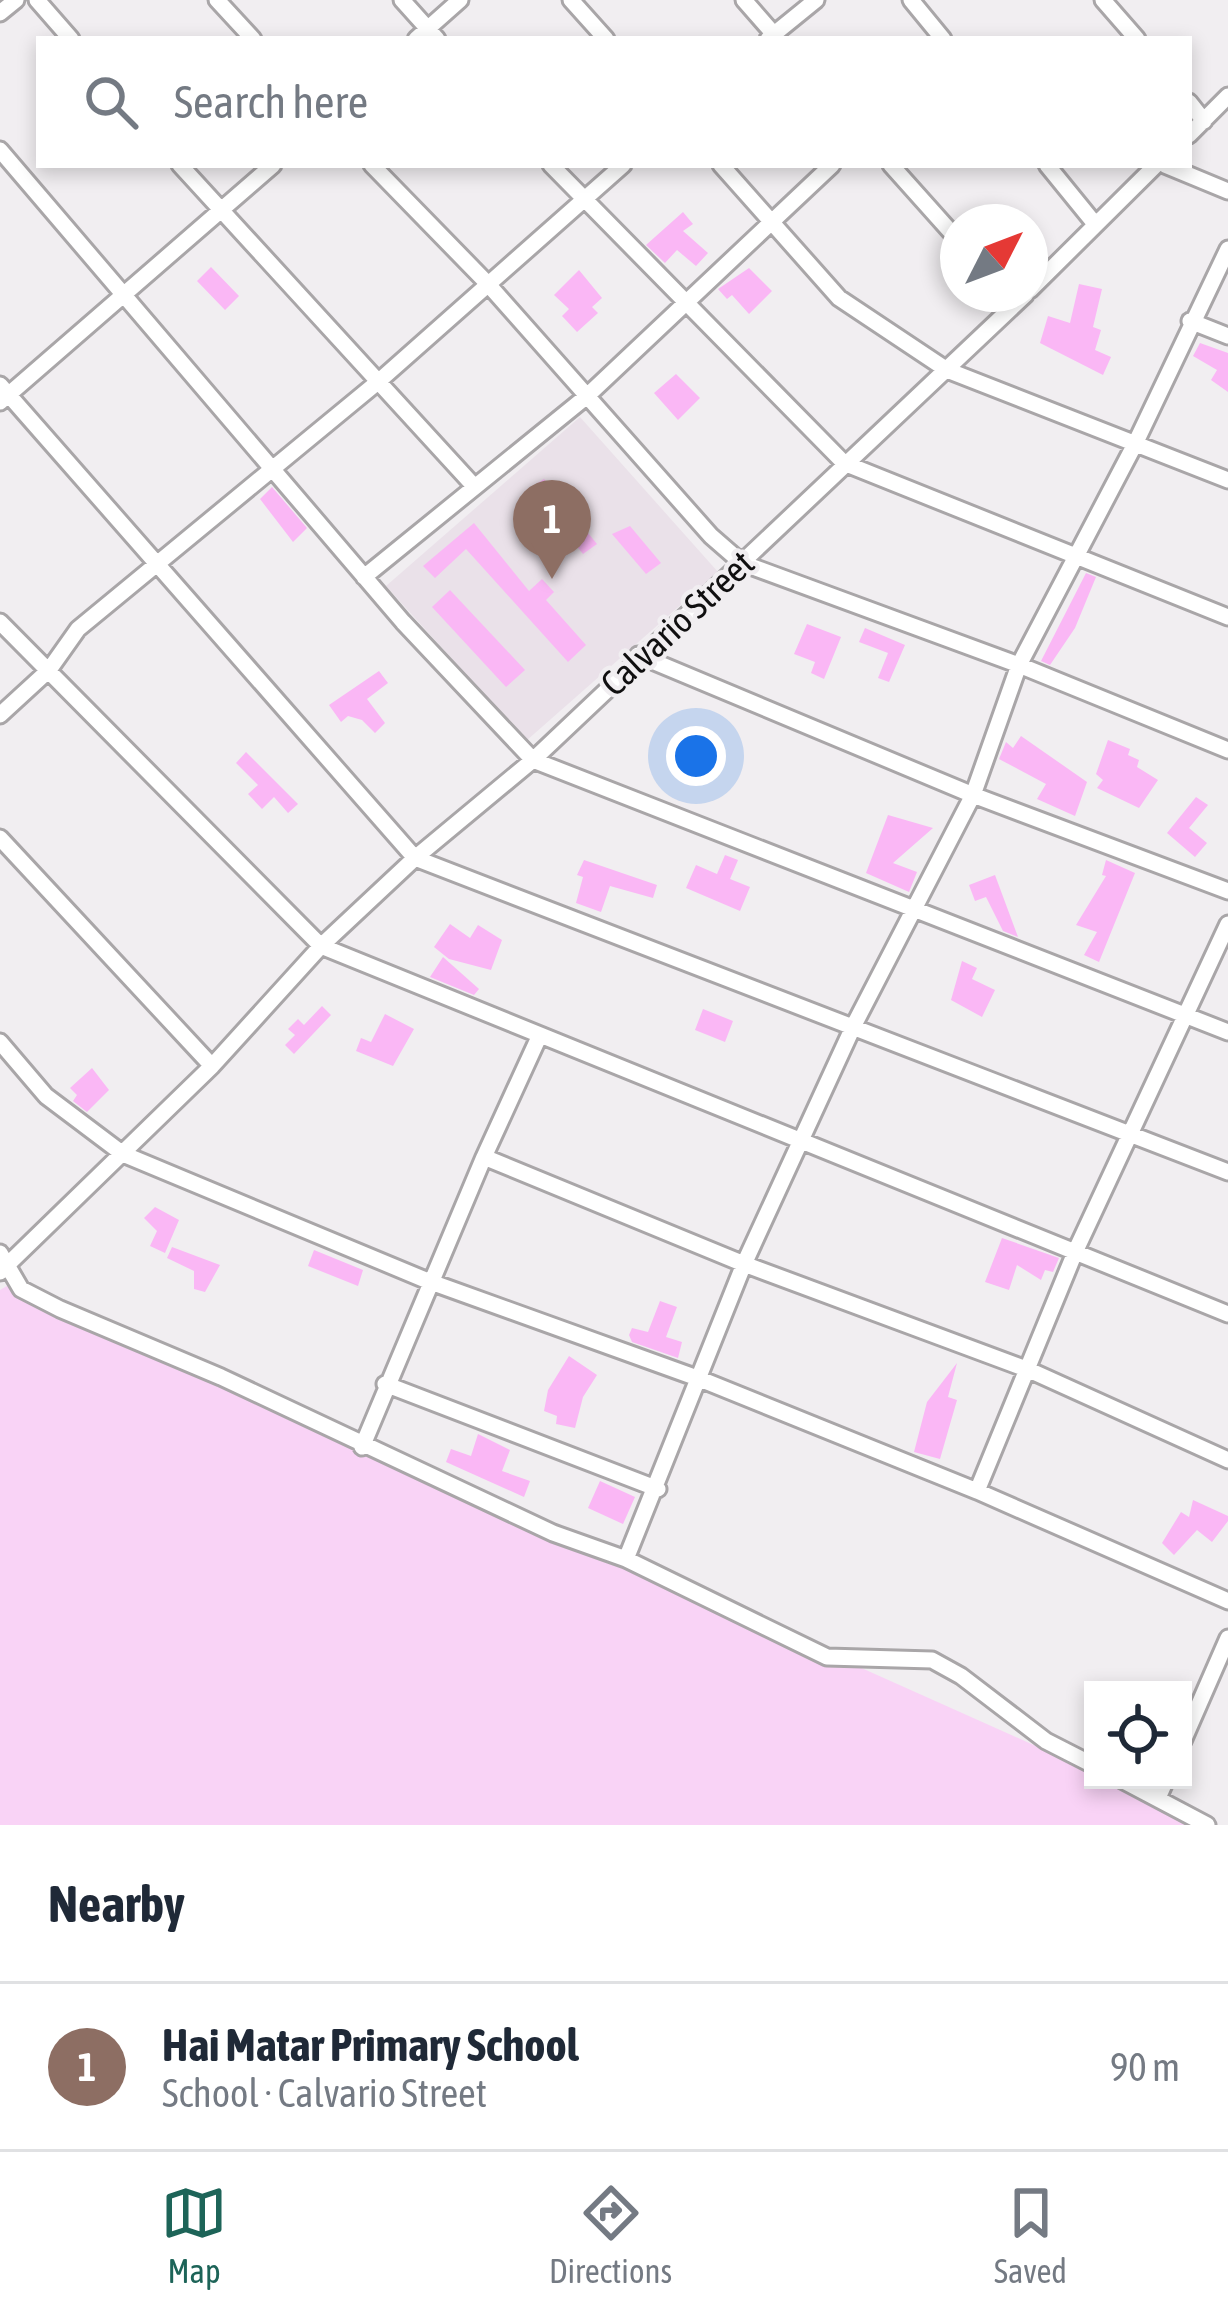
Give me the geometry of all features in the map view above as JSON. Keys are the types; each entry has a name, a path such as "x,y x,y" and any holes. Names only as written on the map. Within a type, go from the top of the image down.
{"street":[{"path":"0,13 16,0"},
{"path":"37,0 68,36"},
{"path":"217,0 250,36"},
{"path":"402,0 427,36 460,0"},
{"path":"571,0 603,36"},
{"path":"744,0 772,36"},
{"path":"774,36 816,0"},
{"path":"911,0 941,36"},
{"path":"1103,0 1134,36"},
{"path":"1192,132 1228,97"},
{"path":"1192,106 1204,121"},
{"path":"0,150 364,577 533,760 1228,1032"},
{"path":"183,168 473,484"},
{"path":"270,168 124,297 3,394 415,858 1228,1172"},
{"path":"375,168 487,283 711,536 742,563 1019,665 1228,750"},
{"path":"554,168 844,463 1228,617"},
{"path":"0,715 49,670 78,629 379,381 620,168"},
{"path":"724,168 839,298 947,370 1228,480"},
{"path":"364,577 586,396 829,168"},
{"path":"894,168 940,220"},
{"path":"1049,168 1095,224"},
{"name":"Calvario Street","path":"1048,269 1158,168"},
{"path":"1169,168 1228,191"},
{"path":"626,1559 658,1490 744,1264 854,1025 973,795 1019,665 1135,444 1228,249"},
{"name":"Calvario Street","path":"3,1262 124,1154 322,946 415,858 533,760 638,655 742,563 1004,312"},
{"path":"1190,321 1228,336"},
{"path":"0,622 322,946 1228,1314"},
{"path":"638,655 973,795 1228,891"},
{"path":"0,838 212,1066"},
{"path":"977,1491 1076,1250 1228,924"},
{"path":"362,1447 428,1281 538,1037"},
{"path":"0,1042 46,1096 124,1154 428,1281 700,1379 977,1491 1228,1601"},
{"path":"484,1157 744,1264 1029,1370 1228,1460"},
{"path":"3,1262 21,1289 553,1533 626,1559 827,1657 932,1660 962,1676 1046,1741 1084,1760"},
{"path":"385,1384 658,1490"},
{"path":"1192,1726 1220,1677 1228,1638"},
{"path":"1140,1789 1207,1825"},
{"path":"1158,1798 1162,1789"}],"shaded area":[{"path":"580,417 718,572 526,741 386,586"},
{"path":"7,1286 1084,1768 1084,1789 1129,1789 1207,1825 0,1825 0,1290"}],"building":[{"path":"683,212 693,224 683,231 708,253 696,266 677,250 665,263 646,245"},
{"path":"211,267 239,296 225,310 197,281"},
{"path":"749,268 772,291 749,314 732,295 727,299 718,289"},
{"path":"579,270 602,298 592,307 598,313 577,332 562,316 569,309 554,295"},
{"path":"1079,284 1102,289 1093,327 1101,330 1095,350 1111,357 1103,375 1040,343 1048,316 1070,323"},
{"path":"1200,343 1228,353 1228,392 1211,380 1217,370 1193,356"},
{"path":"676,374 700,398 678,420 654,393"},
{"path":"544,479 597,544 583,554 530,488"},
{"path":"272,487 307,528 293,542 260,499"},
{"path":"474,523 529,591 542,579 554,592 546,600 586,645 568,662 466,549 435,578 423,566"},
{"path":"630,526 661,563 646,574 612,534"},
{"path":"1086,573 1096,577 1075,628 1050,665 1041,661"},
{"path":"450,590 525,670 506,687 432,607"},
{"path":"807,624 841,637 824,679 811,673 815,662 794,654"},
{"path":"865,628 905,645 889,682 878,678 888,653 859,642"},
{"path":"379,671 388,683 367,699 385,723 375,733 362,720 348,716 341,722 329,705"},
{"path":"1021,736 1087,782 1075,816 1037,799 1046,784 999,759 1006,742 1013,748"},
{"path":"1108,740 1130,749 1128,755 1139,760 1137,767 1158,780 1139,808 1097,788 1103,780 1096,774"},
{"path":"246,752 298,804 288,813 274,797 262,809 248,794 258,785 236,763"},
{"path":"1196,797 1208,805 1189,828 1207,843 1195,857 1167,833"},
{"path":"888,815 933,828 893,863 917,872 909,892 866,873"},
{"path":"725,855 738,860 730,879 750,887 740,911 686,888 696,865 717,874"},
{"path":"584,860 657,885 653,898 610,886 601,912 576,903 583,877 577,875"},
{"path":"1106,860 1135,873 1099,962 1084,955 1097,932 1076,925 1106,876 1102,875"},
{"path":"995,875 1018,937 1003,931 986,897 975,901 969,885"},
{"path":"450,924 470,938 478,925 502,940 491,970 449,959 434,947"},
{"path":"443,957 479,989 474,995 430,977"},
{"path":"962,961 977,968 972,979 995,990 982,1017 951,1000"},
{"path":"322,1006 331,1015 294,1054 285,1045 295,1035 288,1029 298,1019 304,1025"},
{"path":"703,1009 733,1021 725,1042 695,1030"},
{"path":"385,1014 414,1029 393,1066 356,1051 361,1038 371,1042"},
{"path":"92,1068 109,1090 87,1112 73,1101 77,1095 70,1088"},
{"path":"155,1207 179,1220 165,1253 150,1246 157,1231 144,1218"},
{"path":"1002,1238 1059,1258 1053,1272 1045,1270 1041,1280 1017,1265 1009,1290 985,1282"},
{"path":"172,1247 220,1265 205,1292 194,1289 194,1271 167,1258"},
{"path":"314,1250 363,1270 358,1286 308,1266"},
{"path":"660,1301 677,1307 666,1337 682,1342 678,1358 632,1342 629,1335 632,1328 648,1332"},
{"path":"569,1356 597,1375 583,1397 575,1428 556,1424 557,1416 544,1411 548,1390"},
{"path":"957,1363 948,1397 957,1400 940,1459 914,1452 927,1402"},
{"path":"478,1434 510,1450 502,1471 530,1481 524,1497 446,1462 451,1449 471,1456"},
{"path":"600,1481 635,1497 623,1524 588,1508"},
{"path":"1193,1500 1228,1516 1228,1521 1212,1542 1197,1530 1174,1555 1162,1543 1181,1512 1189,1517"}],"place":[{"name":"Hai Matar Primary School","path":"552,579"}]}
